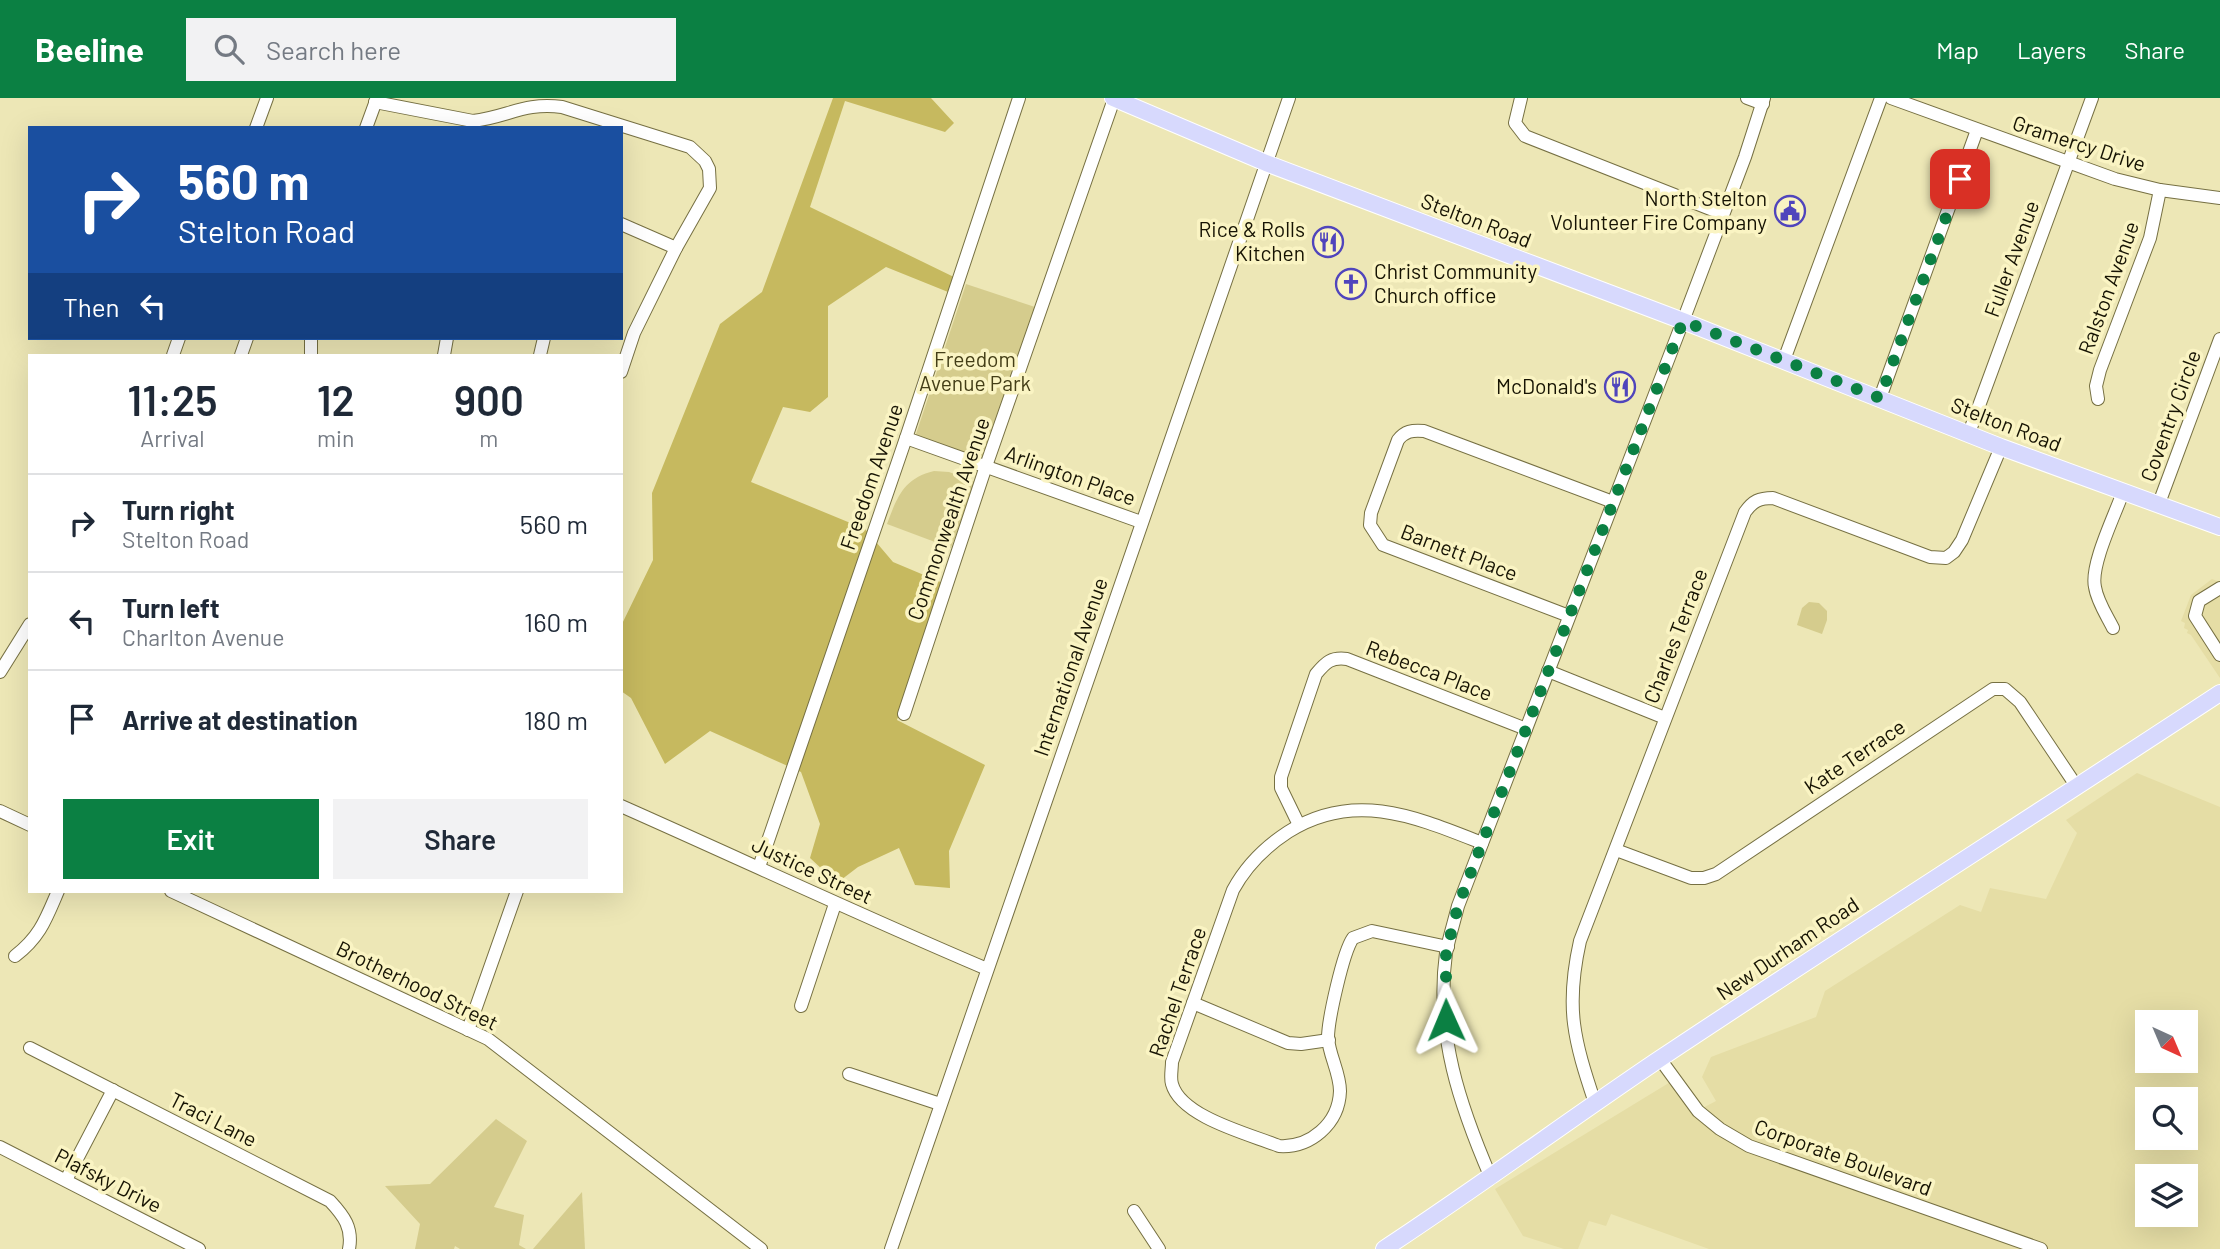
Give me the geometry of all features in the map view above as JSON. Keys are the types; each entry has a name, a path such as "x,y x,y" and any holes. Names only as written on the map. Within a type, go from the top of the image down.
{"main road":[{"name":"Stelton Road","path":"1114,98 1266,163 1784,360 2001,447 2220,527"},
{"name":"New Durham Road","path":"1384,1249 1491,1178 1595,1102 2220,693"}],"street":[{"path":"257,126 267,98"},
{"name":"Freedom Avenue","path":"759,867 1019,98"},
{"name":"Commonwealth Avenue","path":"904,714 986,466 1114,98"},
{"name":"International Avenue","path":"891,1249 1289,98"},
{"path":"1521,98 1516,123 1525,136 1723,214"},
{"path":"1491,1178 1466,1121 1455,1085 1447,1042 1444,998 1448,947 1458,906 1683,321 1763,101 1747,98"},
{"path":"1784,360 1881,98"},
{"name":"Gramercy Drive","path":"1891,98 2115,179 2160,190 2220,198"},
{"name":"Fuller Avenue","path":"1969,433 2092,98"},
{"path":"367,126 376,100 473,121 528,106 545,105 562,107 623,126"},
{"path":"623,126 690,147 705,161 709,169 710,188 676,248 634,333 623,366"},
{"path":"1880,398 1978,130"},
{"name":"Ralston Avenue","path":"2098,399 2096,386 2100,370 2150,238 2160,190"},
{"path":"623,225 676,248"},
{"path":"623,328 634,333"},
{"name":"Coventry Circle","path":"2158,506 2220,339"},
{"name":"Barnett Place","path":"1569,616 1383,545 1370,525 1371,513 1398,440 1403,434 1413,430 1423,431 1613,502"},
{"name":"Arlington Place","path":"906,438 1141,522"},
{"name":"Charles Terrace","path":"1595,1102 1573,1028 1572,975 1580,942 1745,512 1752,502 1761,498 1773,498 1941,559 1954,552 1962,540 2001,447"},
{"path":"2113,628 2095,591 2094,580 2097,562 2123,492"},
{"path":"2220,588 2199,601 2195,616 2220,655"},
{"path":"0,672 28,627"},
{"name":"Rebecca Place","path":"1299,825 1282,788 1281,776 1316,674 1325,662 1334,657 1347,659 1526,729"},
{"path":"1548,671 1665,718"},
{"name":"Kate Terrace","path":"1616,850 1691,878 1716,874 1993,689 2005,689 2020,702 2077,787"},
{"name":"Justice Street","path":"623,807 987,970"},
{"name":"Rachel Terrace","path":"1448,947 1372,930 1353,938 1347,946 1342,960 1329,1040 1340,1089 1338,1105 1331,1119 1314,1138 1290,1147 1279,1146 1200,1114 1178,1098 1171,1083 1172,1062 1233,890 1243,873 1277,840 1299,825 1328,813 1353,809 1379,811 1432,823 1482,843"},
{"path":"0,811 28,824"},
{"path":"15,956 31,944 41,930 57,893"},
{"name":"Brotherhood Street","path":"175,893 488,1039 761,1249"},
{"path":"468,1030 516,893"},
{"path":"801,1006 835,904"},
{"path":"1193,1003 1288,1043 1329,1040"},
{"name":"Traci Lane","path":"30,1048 330,1201 344,1216 351,1236 349,1249"},
{"name":"Corporate Boulevard","path":"1660,1059 1698,1111 1720,1129 1749,1146 2041,1249"},
{"path":"849,1074 940,1104"},
{"path":"66,1180 113,1090"},
{"name":"Plafsky Drive","path":"0,1147 199,1249"},
{"path":"1134,1212 1159,1249"}],"shaded area":[{"path":"833,98 931,98 954,123 945,132 845,101 810,207 958,279 953,294 886,267 828,306 828,397 810,412 783,407 751,482 865,529 893,562 943,583 897,720 985,765 949,851 950,888 915,885 899,848 858,867 837,883 810,858 820,824 801,772 710,731 665,764 631,698 623,692 623,622 653,560 652,493 720,324 762,292"},
{"path":"2212,579 2220,582 2220,678 2187,633 2185,623 2181,621 2191,595"},
{"path":"2137,773 2220,807 2220,1249 1709,1249 1611,1214 1606,1226 1589,1221 1578,1249 1564,1249 1523,1236 1495,1189 1672,1081 1695,1112 1716,1101 1702,1077 1711,1057 1816,1017 1825,991 1960,905 1981,912 1990,888 2046,899 2077,833 2066,820"}],"green space":[{"name":"Freedom Avenue Park","path":"966,284 1035,307 984,460 915,437"},
{"path":"934,471 949,472 976,482 951,548 887,524 903,490 915,478"},
{"path":"1809,602 1819,603 1827,611 1822,634 1797,625 1802,608"},
{"path":"496,1119 527,1141 494,1207 524,1215 519,1245 526,1249 460,1249 455,1246 454,1249 415,1249 420,1224 385,1186 430,1184"},
{"path":"582,1192 585,1249 533,1249"}],"place":[{"name":"North Stelton Volunteer Fire Company","path":"1790,211"},
{"name":"Rice & Rolls Kitchen","path":"1328,242"},
{"name":"Christ Community Church office","path":"1351,284"},
{"name":"McDonald's","path":"1620,387"}],"route":[{"path":"1446,1020 1446,953 1458,906 1683,321 1880,398 1960,179"}]}
